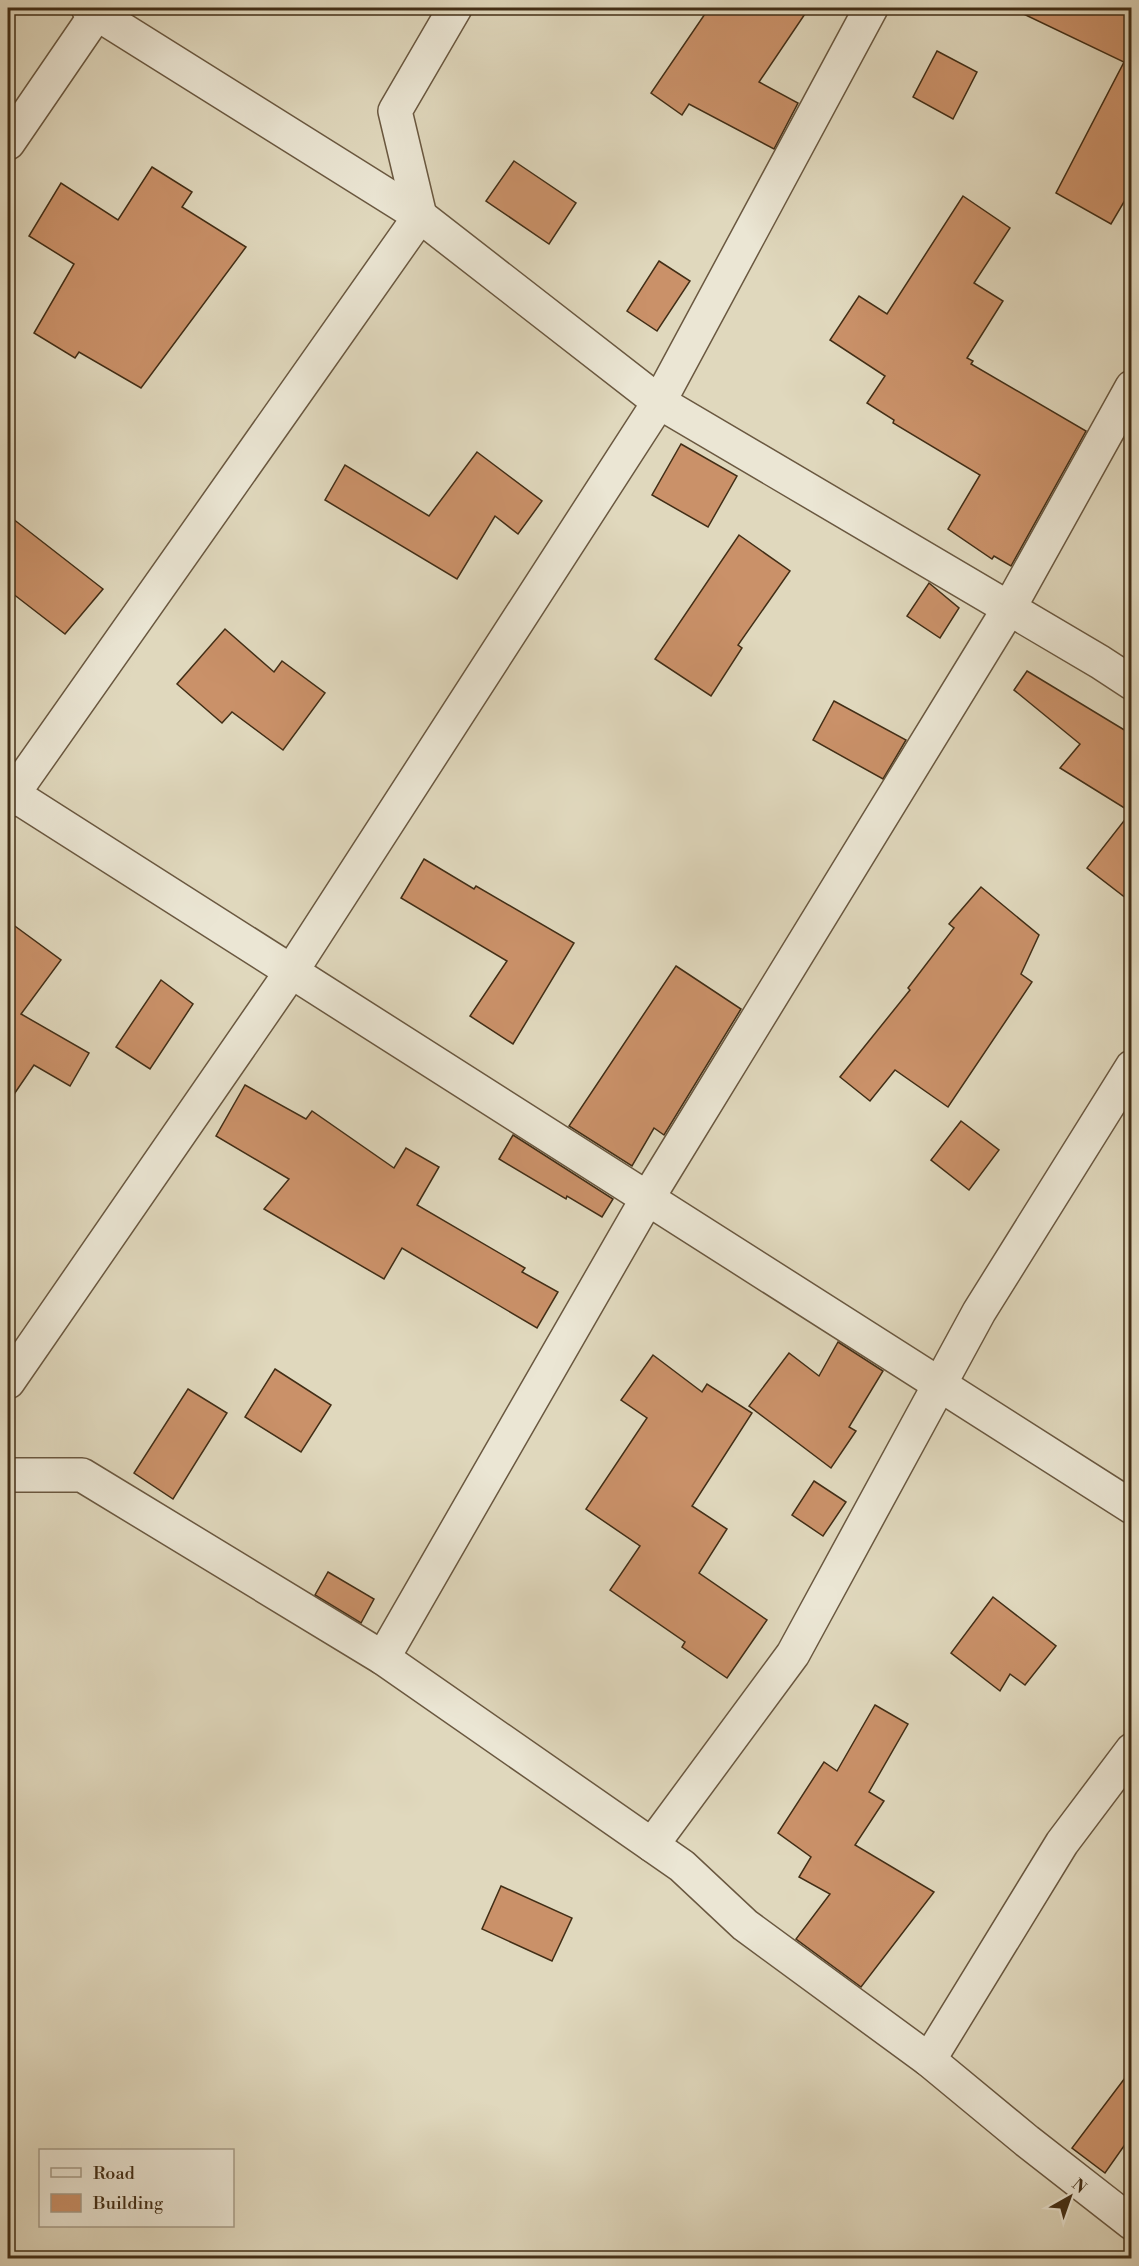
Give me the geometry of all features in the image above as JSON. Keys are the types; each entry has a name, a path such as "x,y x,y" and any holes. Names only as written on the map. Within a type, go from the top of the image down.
{"street":[{"path":"455,8 395,111 420,216 9,796 291,972 1131,1508"},
{"path":"8,1382 291,972 659,402 871,8"},
{"path":"8,143 92,10 420,216 659,402 1008,610 1100,662 1131,683"},
{"path":"383,1658 647,1199 1008,610 1131,387"},
{"path":"652,1845 793,1654 980,1312 1131,1067"},
{"path":"8,1475 82,1475 383,1658 682,1866 745,1925 929,2060 1131,2223"},
{"path":"929,2060 1062,1843 1131,1750"}],"building":[{"path":"709,8 809,8 759,82 798,103 774,149 689,104 682,115 651,93"},
{"path":"1011,8 1131,8 1131,190 1111,224 1056,193 1124,62"},
{"path":"937,51 977,72 953,119 913,97"},
{"path":"514,161 576,203 549,244 486,201"},
{"path":"152,167 192,192 182,207 246,247 141,388 79,352 75,358 34,333 74,264 29,236 61,183 118,220"},
{"path":"963,196 1010,228 974,283 1003,301 967,358 973,361 971,364 1086,431 1011,566 994,556 992,559 948,529 980,475 893,423 894,420 867,403 885,376 830,340 859,296 887,314"},
{"path":"659,261 690,281 657,331 627,311"},
{"path":"681,444 737,476 708,527 652,495"},
{"path":"477,452 542,501 518,534 495,516 457,579 325,500 345,465 429,516"},
{"path":"8,515 103,589 65,634 8,590"},
{"path":"739,535 790,571 738,645 742,648 711,696 655,659"},
{"path":"929,583 959,608 940,638 907,616"},
{"path":"225,629 274,672 282,661 325,693 283,750 232,712 222,723 177,684"},
{"path":"1027,671 1131,734 1131,812 1060,768 1080,744 1014,690"},
{"path":"834,701 906,740 883,779 813,740"},
{"path":"1131,812 1131,902 1087,868"},
{"path":"424,859 474,889 476,886 574,943 513,1044 470,1016 507,961 401,898"},
{"path":"981,887 1039,935 1021,974 1032,982 948,1107 895,1070 870,1101 840,1077 910,990 908,988 954,928 949,924"},
{"path":"8,921 61,960 21,1014 89,1053 70,1086 34,1065 8,1103"},
{"path":"676,966 741,1009 664,1135 654,1128 632,1166 569,1126"},
{"path":"161,980 193,1004 150,1069 116,1047"},
{"path":"245,1085 306,1119 312,1111 394,1168 406,1148 439,1167 417,1205 525,1268 522,1272 558,1292 537,1328 402,1248 384,1279 264,1209 289,1179 216,1136"},
{"path":"961,1121 999,1150 969,1190 931,1160"},
{"path":"513,1135 613,1199 602,1217 567,1196 566,1199 499,1159"},
{"path":"838,1342 883,1371 849,1427 856,1431 831,1468 749,1406 789,1353 819,1376"},
{"path":"653,1355 702,1392 707,1384 752,1413 692,1506 727,1529 699,1573 767,1620 727,1678 682,1647 685,1642 610,1590 640,1546 586,1509 647,1418 621,1400"},
{"path":"275,1369 331,1405 301,1452 245,1417"},
{"path":"188,1389 227,1413 173,1499 134,1473"},
{"path":"814,1481 846,1502 823,1536 792,1515"},
{"path":"328,1572 374,1599 361,1623 315,1595"},
{"path":"993,1597 1056,1646 1025,1685 1010,1674 1000,1691 951,1653"},
{"path":"875,1705 908,1724 869,1792 884,1801 855,1845 934,1892 861,1987 796,1939 830,1894 799,1877 811,1857 778,1833 824,1762 837,1771"},
{"path":"501,1886 572,1918 552,1961 482,1929"},
{"path":"1131,2070 1131,2136 1105,2173 1072,2148"}]}
